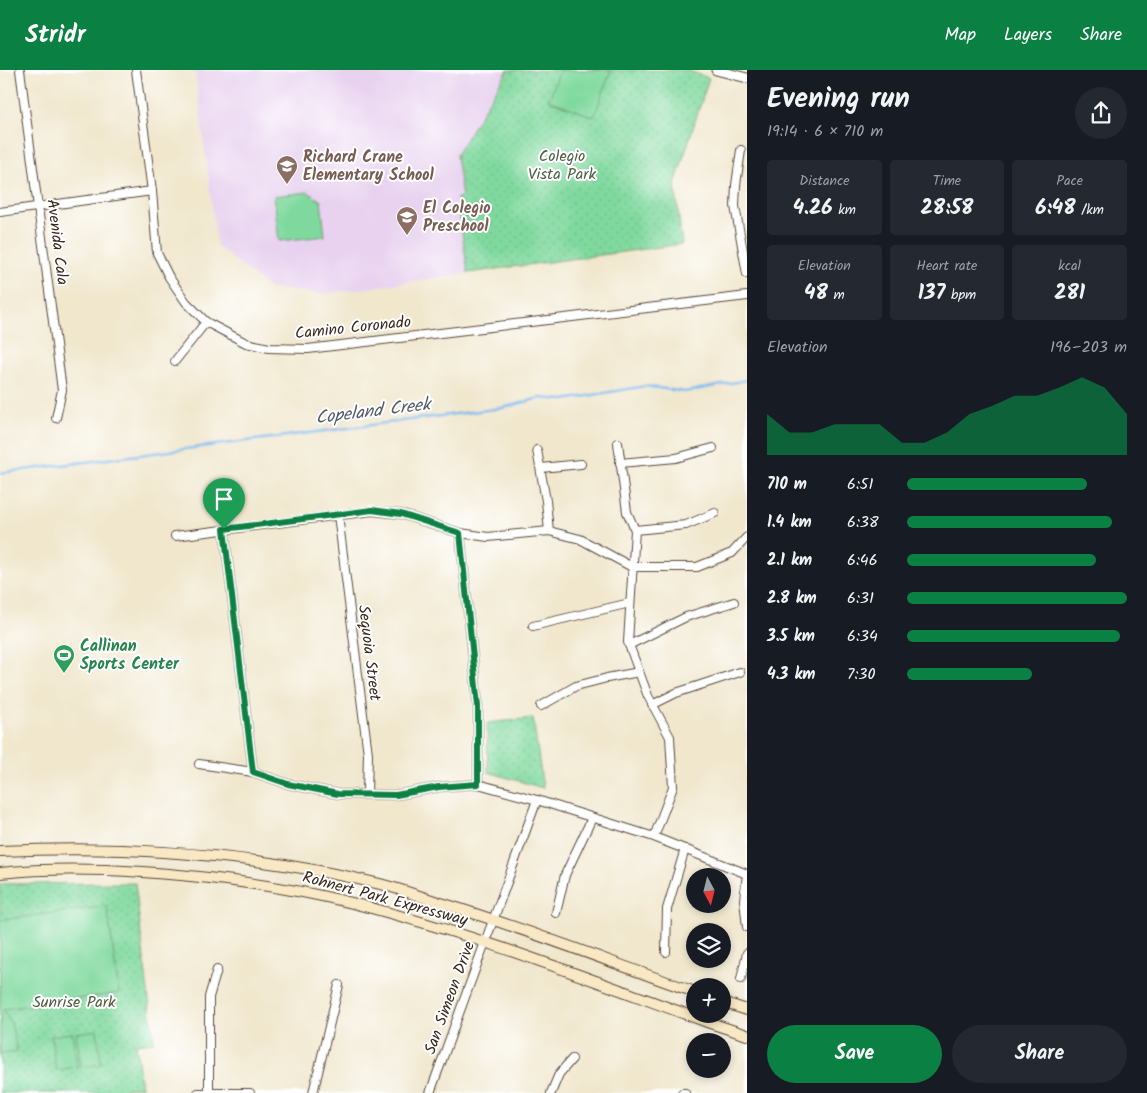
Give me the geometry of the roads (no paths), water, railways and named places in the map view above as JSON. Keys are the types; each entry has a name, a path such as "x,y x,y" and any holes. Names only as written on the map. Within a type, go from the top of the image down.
{"main road":[{"name":"Rohnert Park Expressway","path":"0,851 82,849 150,851 262,862 381,884 494,919 686,989"},
{"name":"Rohnert Park Expressway","path":"0,873 102,870 168,874 240,882 350,903 485,941 747,1035"},
{"path":"731,1005 747,1010"}],"street":[{"name":"Avenida Cala","path":"20,70 62,390 56,418"},
{"name":"Camino Coronado","path":"136,70 152,191 157,253 169,278 186,302 206,322 246,343 269,348 308,349 747,296"},
{"path":"716,70 747,78"},
{"path":"741,150 735,206 747,274"},
{"path":"0,212 152,191"},
{"path":"174,361 206,322"},
{"path":"618,443 627,512 635,530 629,645 652,704 670,737 673,787 654,837"},
{"path":"620,463 676,458 713,448"},
{"path":"537,450 549,531"},
{"path":"541,468 580,464"},
{"path":"174,536 372,510 401,514 460,533 488,537 549,531 580,539 632,567 697,568 732,553 747,537"},
{"path":"635,530 686,525 716,513"},
{"name":"Sequoia Street","path":"338,515 368,754 367,794"},
{"path":"224,529 253,772"},
{"path":"460,533 478,706 478,784"},
{"path":"629,645 686,617 734,602"},
{"path":"534,626 630,603"},
{"path":"540,706 576,686 639,672"},
{"path":"652,704 676,693 740,672"},
{"path":"199,764 253,772 288,784 338,794 396,795 439,787 478,784 537,800 654,837 747,874 744,900 747,928"},
{"name":"San Simeon Drive","path":"430,1093 537,800"},
{"path":"556,913 565,875 592,818"},
{"path":"666,952 667,909 685,849"},
{"path":"741,979 747,953"},
{"path":"209,1092 210,997 217,970"},
{"path":"313,1093 339,985"},
{"path":"551,1093 559,1074 572,1059"},
{"path":"198,1093 250,1093"}],"waterway":[{"name":"Copeland Creek","path":"0,473 502,408 540,398 564,400 645,386 685,392 747,380"}],"place":[{"name":"Richard Crane Elementary School","path":"287,185"},
{"name":"El Colegio Preschool","path":"407,236"},
{"name":"Callinan Sports Center","path":"64,674"}],"park label":[{"name":"Colegio Vista Park","path":"562,165"},
{"name":"Sunrise Park","path":"74,1002"}]}
